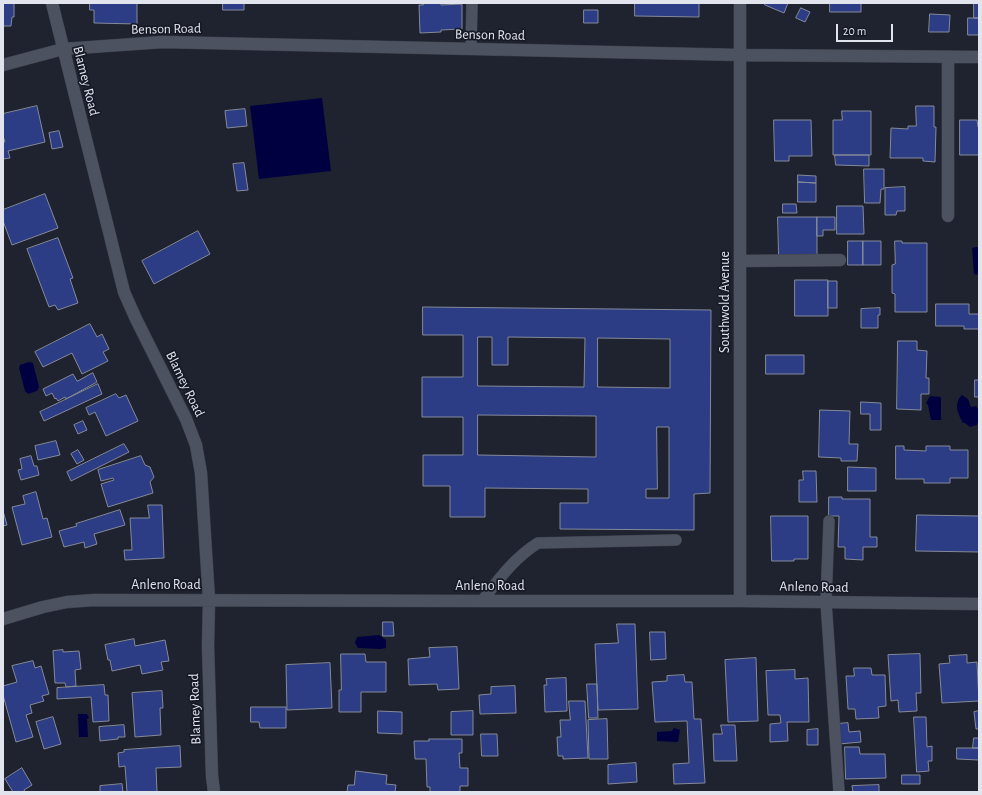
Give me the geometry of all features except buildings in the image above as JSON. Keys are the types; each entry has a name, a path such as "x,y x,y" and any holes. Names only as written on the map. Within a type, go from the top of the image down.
{"street":[{"name":"Blamey Road","path":"52,3 115,261 124,292 186,419 196,444 201,473 209,600 208,646 212,776 214,792"},
{"name":"Southwold Avenue","path":"740,3 740,601"},
{"name":"Benson Road","path":"3,65 63,49 163,42 740,55 979,58"},
{"path":"948,57 948,216"},
{"path":"740,261 840,260"},
{"name":"Anleno Road","path":"3,619 43,607 67,602 94,600 482,602 740,601 979,604"}],"lane":[{"path":"471,49 472,3"},
{"path":"829,521 826,602 839,792"},
{"path":"482,602 514,561 538,543 676,540"}],"shaded area":[{"path":"322,98 331,171 259,179 250,106"},
{"path":"979,247 979,271 977,275 974,274 972,248"},
{"path":"29,362 33,363 39,387 37,391 28,394 25,391 19,368 20,365"},
{"path":"962,395 968,399 971,407 976,406 978,408 979,416 977,425 970,427 961,420 957,405 959,398"},
{"path":"930,396 941,397 941,420 931,420 928,405 926,403"},
{"path":"379,635 386,640 386,648 358,648 355,643 357,637"},
{"path":"78,714 87,714 89,718 87,719 88,737 79,737"},
{"path":"674,728 680,730 678,742 657,741 657,732 672,731"}]}
